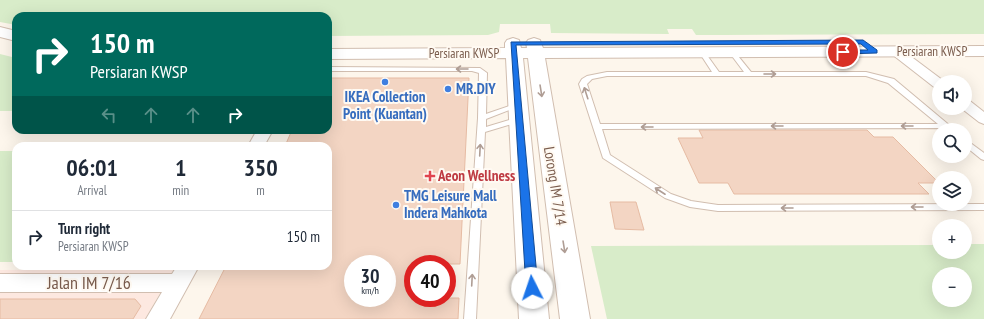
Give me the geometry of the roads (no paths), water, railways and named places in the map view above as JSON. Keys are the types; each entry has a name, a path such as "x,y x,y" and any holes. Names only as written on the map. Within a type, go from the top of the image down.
{"street":[{"path":"0,32 12,35"},
{"name":"Persiaran KWSP","path":"524,48 732,52 984,41"},
{"path":"0,44 12,47"},
{"name":"Persiaran KWSP","path":"332,53 524,48 869,47 897,52 984,51"},
{"name":"Lorong IM 7/14","path":"524,48 519,112 534,319"},
{"name":"Lorong IM 7/14","path":"524,48 575,319"},
{"path":"897,52 932,79"},
{"path":"972,110 984,119"},
{"path":"158,319 184,274"},
{"name":"Jalan IM 7/16","path":"0,283 184,274"}],"lane":[{"path":"702,52 717,74"},
{"path":"732,52 749,74"},
{"path":"332,53 480,70 483,73 482,118 470,319"},
{"path":"942,123 897,85 884,78 857,74 607,74 588,78 583,84 606,156 668,196 690,204 718,208 984,207"},
{"path":"482,118 519,112"},
{"path":"481,131 519,112"},
{"path":"597,127 932,128"},
{"path":"972,148 984,158"}],"place":[{"name":"IKEA Collection Point (Kuantan)","path":"385,82"},
{"name":"MR.DIY","path":"448,89"},
{"name":"Aeon Wellness","path":"430,176"},
{"name":"TMG Leisure Mall Indera Mahkota","path":"396,205"}]}
